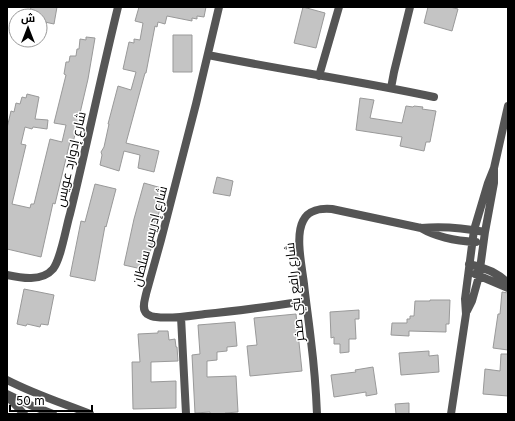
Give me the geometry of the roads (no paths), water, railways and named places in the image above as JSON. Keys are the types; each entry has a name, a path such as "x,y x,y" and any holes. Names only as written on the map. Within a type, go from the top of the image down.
{"street":[{"name":"شارع إدوارد عويس","path":"7,275 21,278 33,278 44,275 52,270 59,257 118,7"},
{"name":"شارع إدريس سلطان","path":"219,7 144,302 144,309 149,316 181,317 306,301"},
{"path":"319,76 339,7"},
{"path":"391,88 410,7"},
{"path":"208,55 434,97"},
{"path":"451,414 466,314 465,299 474,230 494,168 508,106"},
{"path":"466,314 472,301 481,267 483,243 494,184 494,168"},
{"name":"شارع رافع بني صخر","path":"317,414 311,341 300,254 300,230 303,221 307,216 320,209 332,209 421,228 431,234 445,238 483,243"},
{"name":"شارع رافع بني صخر","path":"421,228 434,226 485,232"},
{"path":"469,268 481,267 508,283"},
{"path":"469,268 479,276 508,288"},
{"path":"181,317 186,414"},
{"path":"7,380 21,388 90,414"},
{"path":"7,395 42,412 53,414 56,402"},
{"path":"7,395 24,414"},
{"path":"42,412 44,397"}]}
